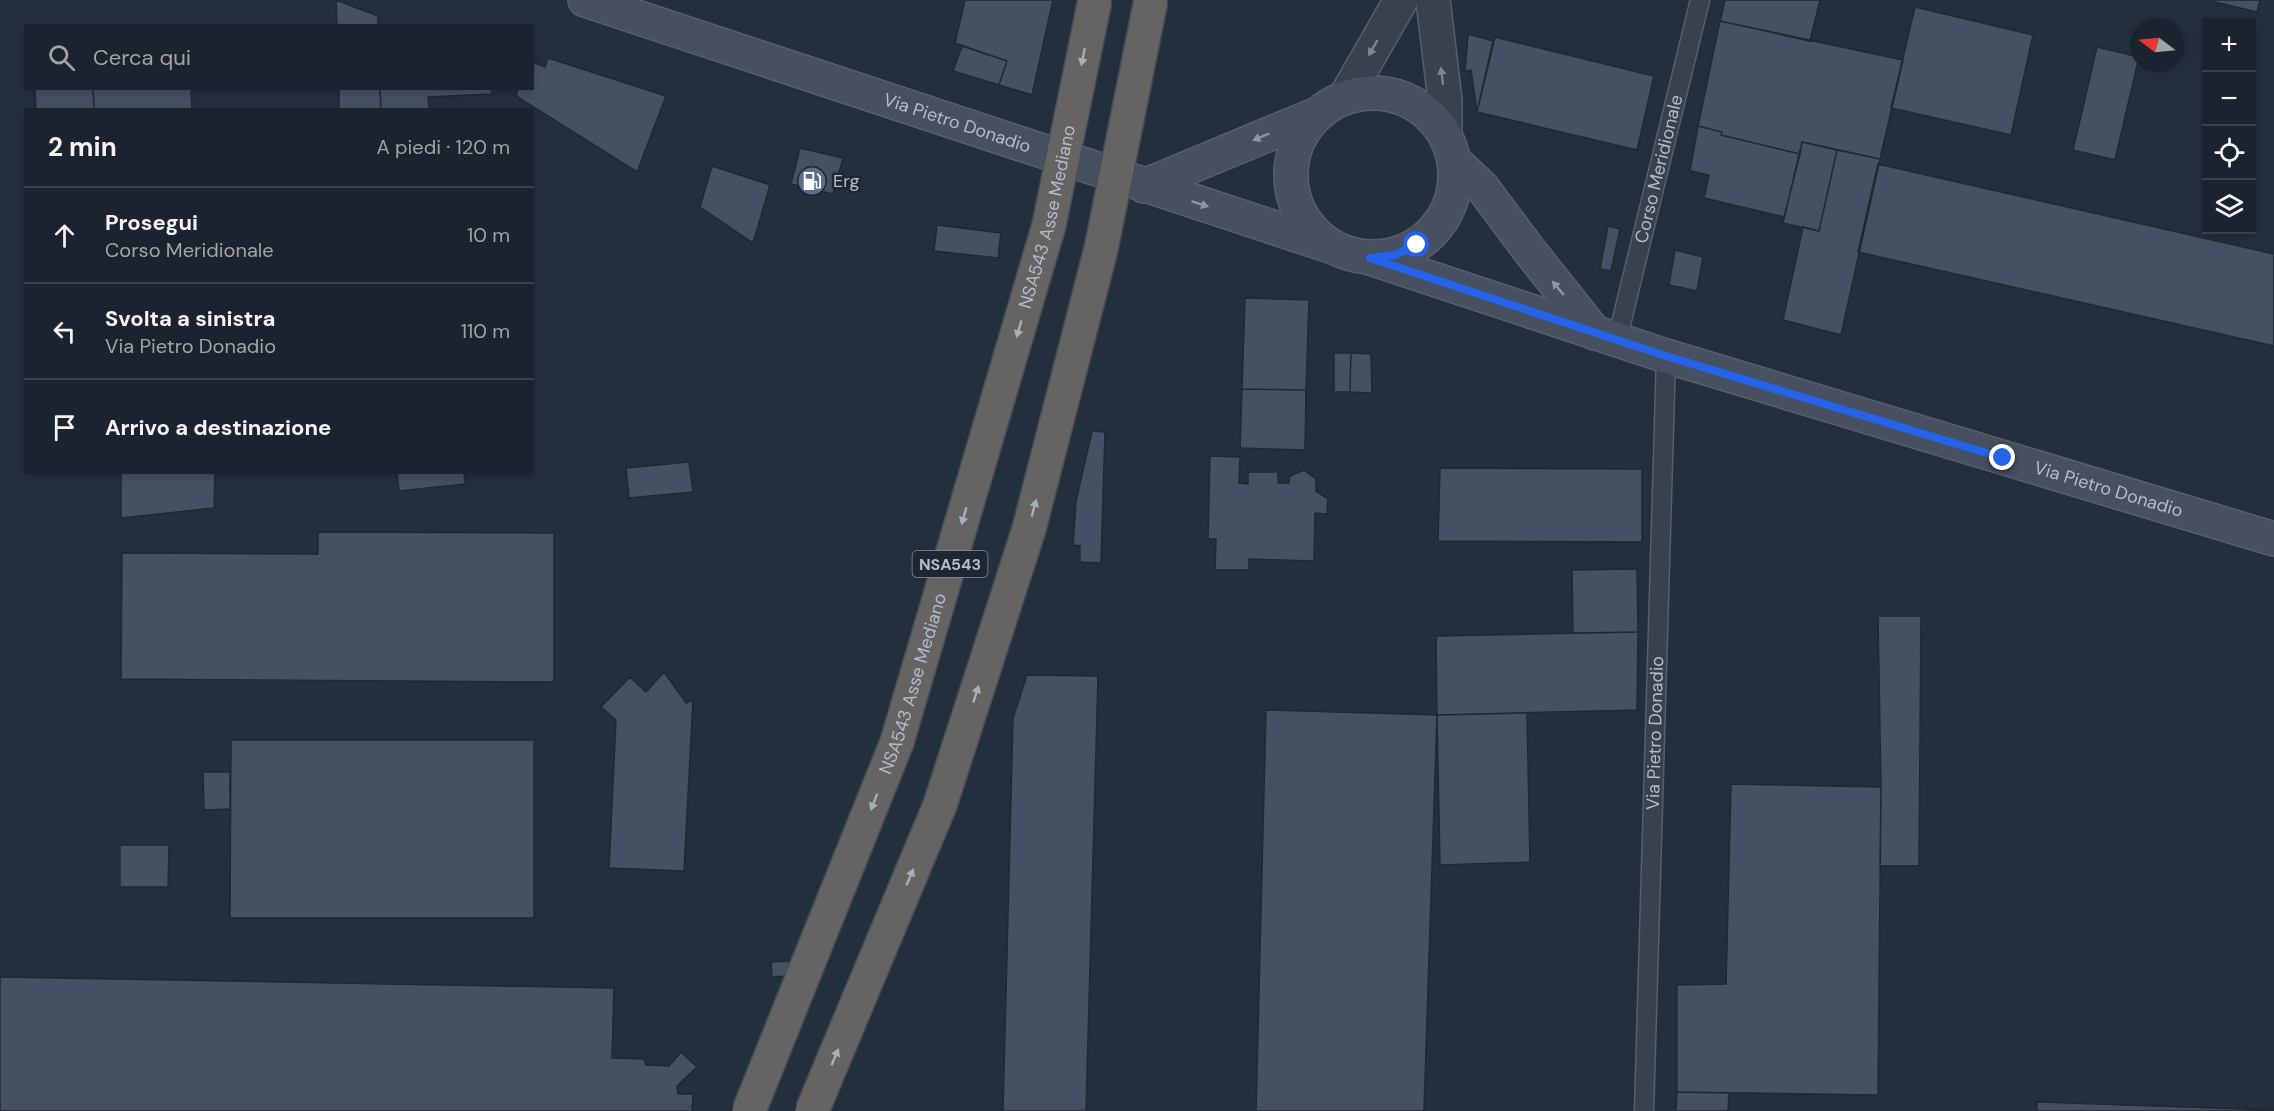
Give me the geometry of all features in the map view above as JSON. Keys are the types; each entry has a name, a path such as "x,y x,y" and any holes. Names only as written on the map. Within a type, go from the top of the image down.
{"highway":[{"name":"NSA543 Asse Mediano","path":"749,1111 897,742 1049,225 1095,0"},
{"name":"NSA543","path":"813,1111 940,806 1029,529 1101,249 1151,0"}],"main road":[{"name":"Via Pietro Donadio","path":"585,0 1330,246"},
{"path":"1144,186 1315,115 1346,96 1365,92 1384,92 1403,97 1420,106 1434,119 1450,147 1529,250 1606,336"},
{"path":"1315,115 1300,135 1291,159 1290,184 1297,208 1311,230 1330,246 1349,254 1370,258 1395,255 1417,245 1435,229 1448,208 1455,185 1450,147"},
{"name":"Via Pietro Donadio","path":"1370,258 1666,356 2274,539"}],"street":[{"path":"1346,96 1401,0"},
{"path":"1433,0 1450,147"}],"lane":[{"name":"Corso Meridionale","path":"1606,336 1700,0"},
{"name":"Via Pietro Donadio","path":"1644,1111 1666,356"}],"building":[{"path":"336,0 378,16 378,24 337,24"},
{"path":"965,0 1053,0 1032,95 999,85 1007,61 955,43"},
{"path":"1725,0 1820,0 1810,41 1720,21"},
{"path":"2206,0 2260,0 2257,12"},
{"path":"1915,7 2033,35 2011,135 1891,108"},
{"path":"1720,21 1903,60 1880,159 1802,142 1800,154 1721,135 1722,132 1698,126"},
{"path":"1468,34 1493,41 1477,112 1471,70 1465,71"},
{"path":"1495,37 1654,76 1637,150 1477,112"},
{"path":"962,46 1007,61 999,85 953,71"},
{"path":"2097,47 2130,55 2130,72 2136,72 2115,160 2073,150"},
{"path":"548,58 666,96 637,172 516,96 518,90 534,90 534,63 545,67"},
{"path":"35,90 93,90 94,108 36,108"},
{"path":"93,90 191,90 192,108 94,108"},
{"path":"339,90 380,90 381,108 339,108"},
{"path":"380,90 491,90 492,94 428,97 429,108 381,108"},
{"path":"1698,126 1722,132 1721,135 1800,154 1784,217 1704,198 1709,175 1690,171"},
{"path":"1802,142 1837,150 1819,231 1783,223"},
{"path":"800,148 843,158 833,194 791,184"},
{"path":"1837,150 1880,159 1841,335 1783,320 1803,227 1819,231"},
{"path":"1878,164 2274,254 2274,346 1858,252"},
{"path":"712,166 770,185 753,243 700,207"},
{"path":"937,225 1001,233 998,258 934,251"},
{"path":"1608,226 1620,229 1611,271 1600,269"},
{"path":"1675,250 1703,257 1697,291 1669,285"},
{"path":"1245,298 1309,300 1306,390 1242,389"},
{"path":"1334,353 1351,353 1350,392 1334,392"},
{"path":"1351,353 1371,354 1372,393 1350,392"},
{"path":"1242,389 1306,390 1305,450 1240,448"},
{"path":"1092,431 1105,432 1101,563 1080,562 1080,546 1073,545 1076,501"},
{"path":"1210,456 1240,457 1239,483 1248,484 1248,472 1278,472 1278,483 1289,483 1290,476 1304,470 1316,479 1316,491 1328,499 1327,514 1315,513 1314,561 1249,559 1249,570 1215,570 1216,539 1208,539"},
{"path":"689,462 693,492 629,498 626,468"},
{"path":"1440,468 1642,469 1642,542 1438,541"},
{"path":"121,474 215,474 214,508 121,518"},
{"path":"397,474 464,474 465,484 399,491"},
{"path":"318,532 554,533 554,682 121,679 122,553 318,554"},
{"path":"1637,569 1638,632 1573,633 1572,570"},
{"path":"1878,616 1921,616 1919,866 1880,866"},
{"path":"1638,632 1637,710 1437,715 1436,636"},
{"path":"664,672 686,703 693,700 684,871 609,868 616,720 601,707 630,677 646,692"},
{"path":"1027,675 1098,676 1086,1111 1003,1111 1013,718"},
{"path":"1266,710 1437,715 1424,1111 1256,1111"},
{"path":"1527,713 1530,862 1440,865 1437,715"},
{"path":"231,740 534,740 534,918 230,918"},
{"path":"203,772 230,772 230,809 204,810"},
{"path":"1731,784 1881,787 1878,1095 1677,1092 1677,985 1726,984"},
{"path":"120,845 169,845 168,887 120,887"},
{"path":"790,961 790,976 772,977 771,962"},
{"path":"0,977 614,988 612,1058 644,1059 646,1065 669,1066 681,1052 697,1067 677,1086 678,1094 693,1094 692,1111 0,1111"},
{"path":"1677,1092 1729,1093 1728,1111 1676,1111"},
{"path":"2037,1102 2274,1110 2274,1111 2037,1111"}],"place":[{"name":"Erg","path":"812,181"}],"route":[{"path":"1417,245 1395,255 1370,258 1666,356 2003,458"}]}
